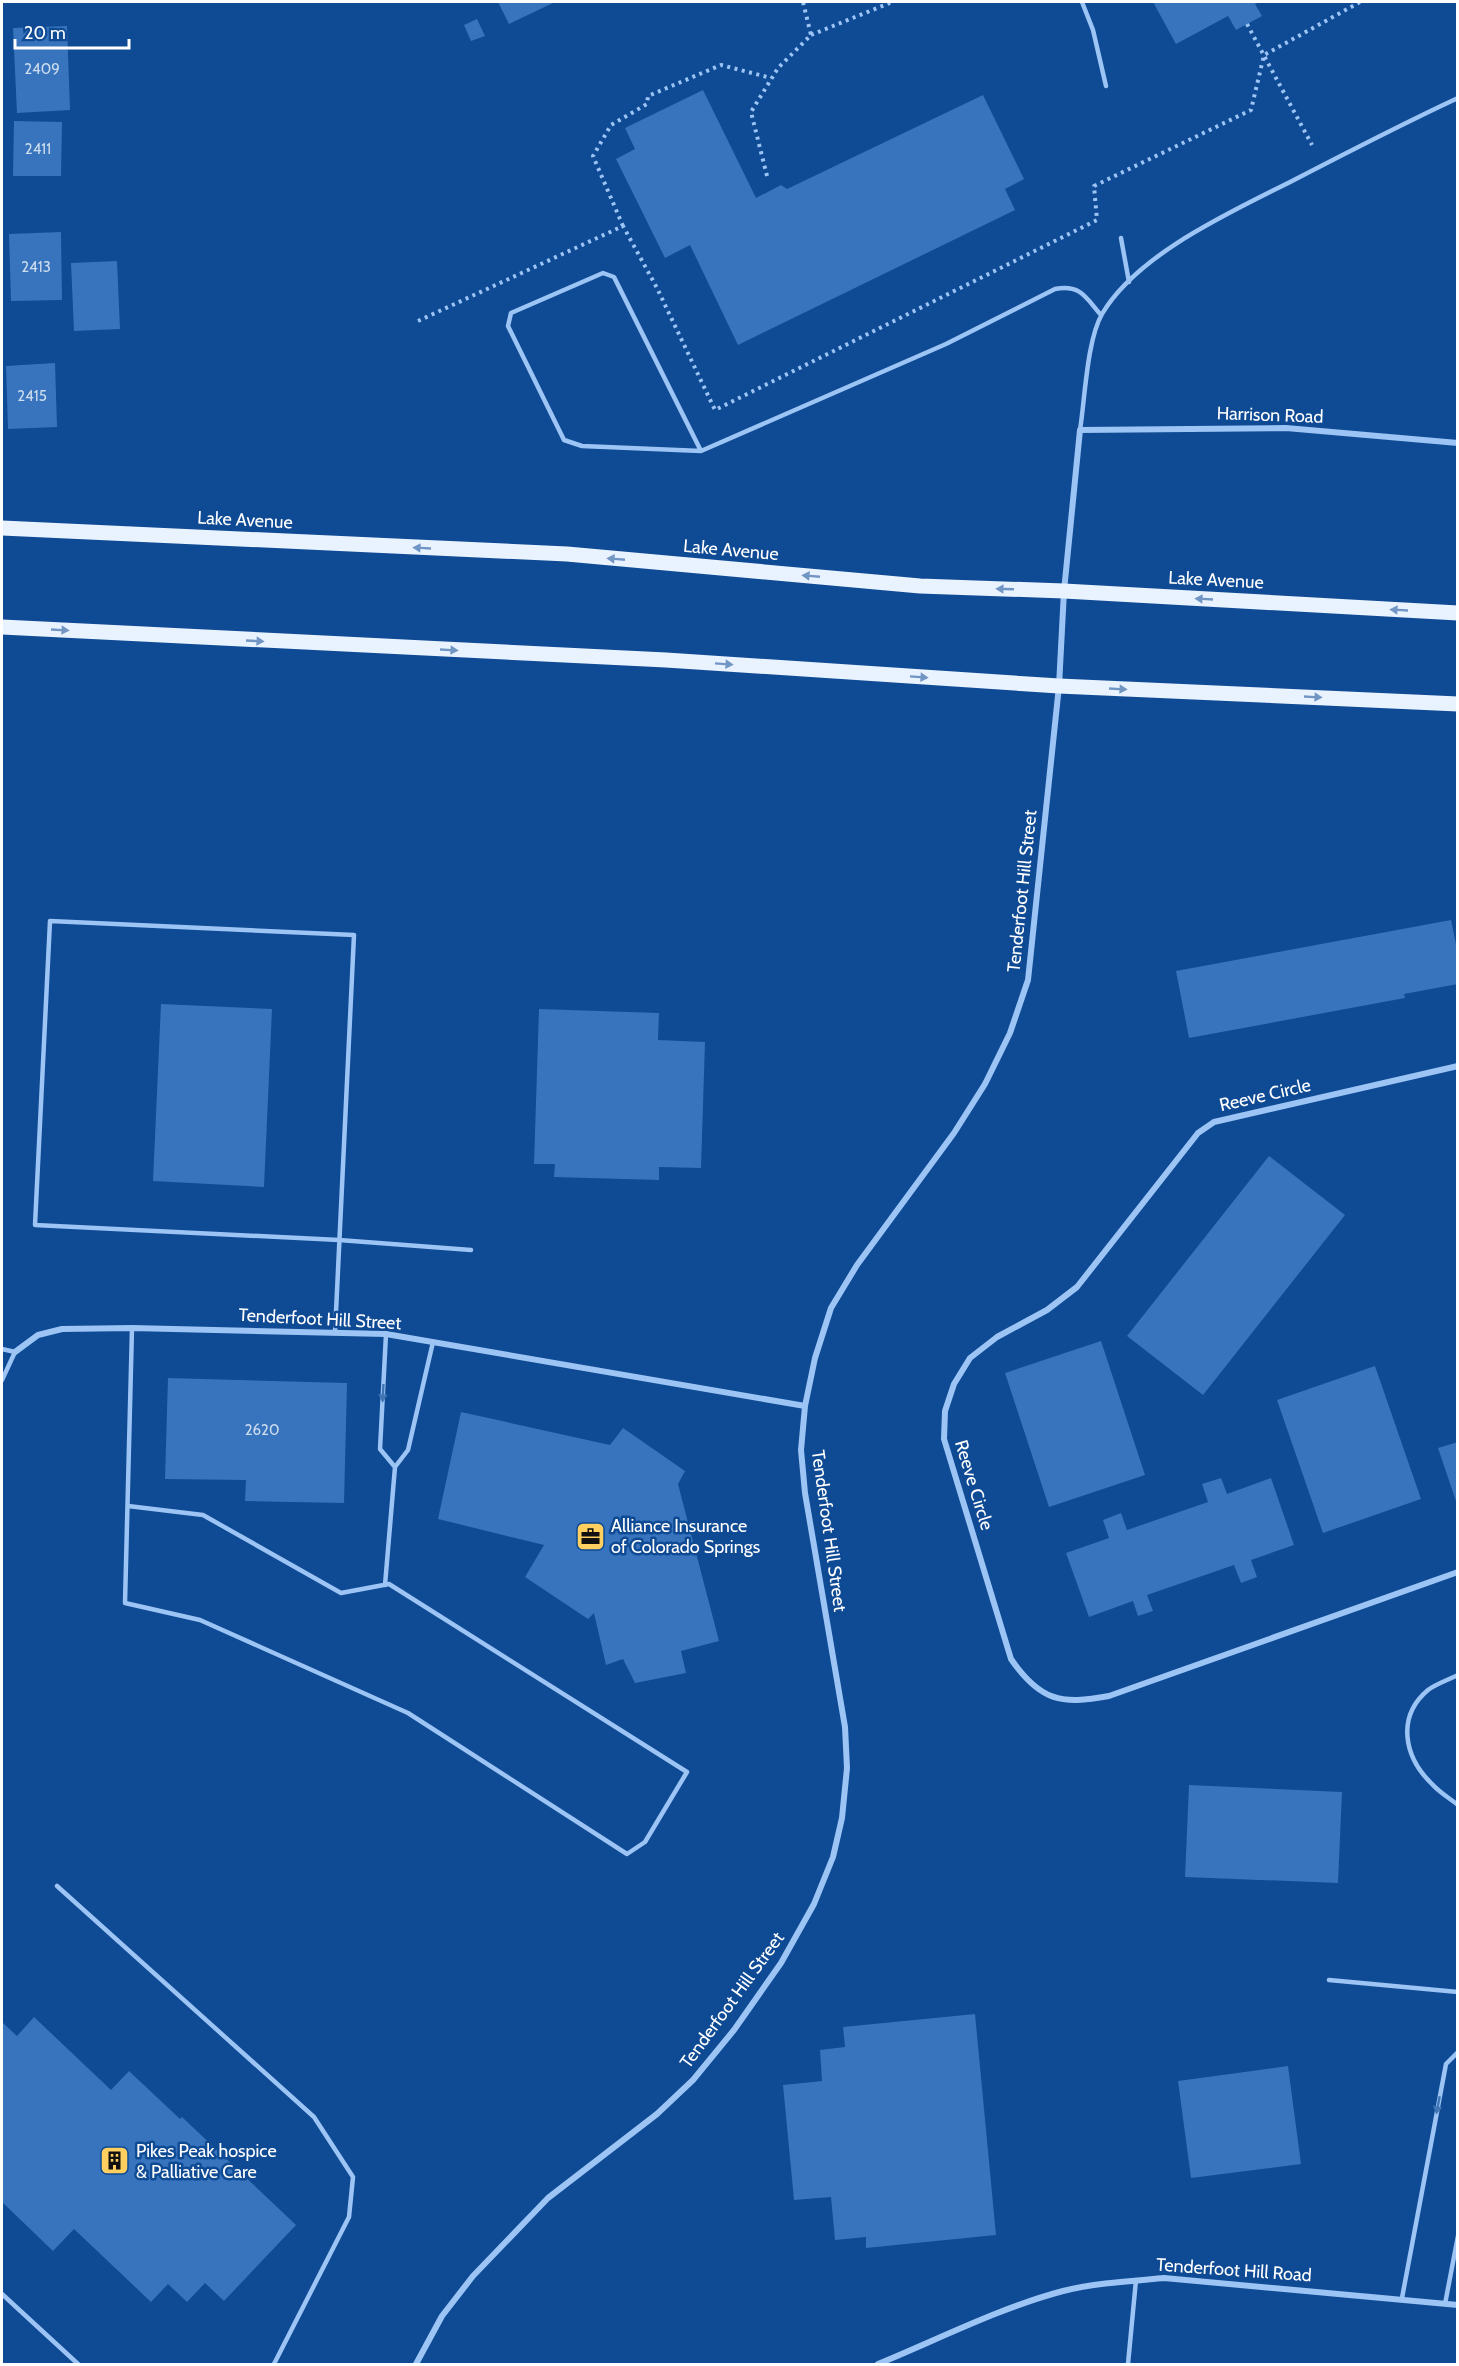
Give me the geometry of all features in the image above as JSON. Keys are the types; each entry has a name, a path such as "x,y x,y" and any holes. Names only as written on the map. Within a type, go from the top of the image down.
{"main road":[{"name":"Lake Avenue","path":"2,528 567,554 920,586 1064,591 1458,613"},
{"path":"2,627 666,660 1059,686 1458,704"}],"street":[{"name":"Harrison Road","path":"1080,430 1286,428 1458,443"},
{"name":"Tenderfoot Hill Street","path":"416,2364 442,2316 473,2276 532,2214 548,2198 657,2114 693,2080 734,2030 781,1963 814,1904 833,1857 842,1818 847,1768 845,1727 806,1493 801,1450 805,1406 815,1358 831,1308 857,1264 954,1133 985,1084 1010,1033 1028,980 1059,686 1064,591 1080,430"},
{"name":"Reeve Circle","path":"1458,1066 1214,1122 1198,1133 1187,1144 1077,1287 1047,1310 997,1337 970,1358 954,1384 945,1411 944,1439 1011,1659 1026,1680 1042,1692 1059,1699 1083,1701 1109,1696 1458,1572"},
{"name":"Tenderfoot Hill Street","path":"15,1352 38,1335 62,1329 132,1328 386,1334 805,1406"},
{"name":"Tenderfoot Hill Road","path":"878,2364 1019,2305 1065,2291 1136,2280 1164,2278 1402,2298 1458,2305"}],"lane":[{"path":"1082,2 1093,30 1106,86"},
{"path":"1080,430 1093,340 1101,315 1112,299 1143,267 1194,234 1389,130 1458,98"},
{"path":"1121,238 1129,282"},
{"path":"701,452 614,277 603,273 511,313 508,326 564,440 582,446 701,452 946,344 1055,289 1067,287 1080,291 1101,315"},
{"path":"335,1333 339,1240 354,935 50,921 35,1225 339,1240 471,1250"},
{"path":"128,1506 203,1515 341,1593 389,1584 687,1772 645,1842 627,1854 408,1713 200,1620 126,1603 128,1506 132,1328"},
{"path":"386,1334 380,1449 395,1467"},
{"path":"385,1585 395,1467 408,1450 433,1342"},
{"path":"2,1349 15,1352 2,1380"},
{"path":"1458,1675 1429,1689 1412,1708 1406,1736 1416,1763 1431,1784 1458,1805"},
{"path":"57,1886 314,2117 353,2177 349,2217 274,2364"},
{"path":"1329,1980 1458,1992"},
{"path":"1402,2298 1446,2064 1458,2052"},
{"path":"1445,2304 1458,2236"},
{"path":"1128,2364 1136,2280"},
{"path":"2,2294 78,2364"}],"path":[{"path":"803,2 811,34"},
{"path":"767,176 751,112 778,68 811,34 892,2"},
{"path":"771,78 721,65 648,96 647,105 611,125 593,156 623,226 657,288 715,410 1097,220 1094,186 1251,110 1264,55 1360,2"},
{"path":"1248,24 1311,144"},
{"path":"418,321 623,226"}],"building":[{"path":"498,2 555,2 509,24"},
{"path":"1153,2 1260,2 1255,4 1262,16 1236,30 1228,16 1176,44"},
{"path":"477,19 485,36 471,41 464,25"},
{"path":"67,26 70,110 17,113 13,28"},
{"path":"703,90 756,198 781,185 787,189 983,95 1024,179 1005,189 1015,210 738,345 690,245 665,258 616,159 635,149 625,128"},
{"path":"14,121 62,122 61,176 13,176"},
{"path":"61,232 62,300 11,301 9,234"},
{"path":"117,261 120,329 74,331 71,263"},
{"path":"55,363 57,427 8,429 6,366"},
{"path":"1451,920 1458,954 1458,984 1404,994 1405,998 1189,1038 1176,971"},
{"path":"161,1004 272,1009 264,1187 153,1181"},
{"path":"539,1009 659,1013 658,1040 705,1042 701,1168 659,1167 659,1180 554,1177 555,1164 534,1164"},
{"path":"1269,1156 1345,1215 1203,1395 1127,1336"},
{"path":"1101,1341 1145,1475 1049,1507 1005,1373"},
{"path":"1375,1366 1421,1499 1323,1533 1277,1400"},
{"path":"168,1378 347,1383 344,1503 245,1501 246,1480 165,1479"},
{"path":"461,1412 610,1445 623,1428 685,1471 678,1484 719,1641 681,1651 686,1673 635,1683 623,1659 606,1665 594,1613 588,1619 525,1577 544,1545 438,1519"},
{"path":"1458,1442 1458,1503 1457,1504 1438,1448"},
{"path":"1221,1478 1227,1494 1271,1478 1294,1545 1251,1560 1257,1577 1241,1583 1234,1565 1147,1595 1153,1611 1138,1616 1133,1601 1089,1617 1066,1553 1109,1538 1103,1520 1121,1513 1127,1530 1208,1502 1202,1484"},
{"path":"1189,1785 1342,1792 1338,1883 1185,1877"},
{"path":"975,2014 996,2235 866,2248 866,2237 835,2240 831,2197 794,2200 783,2085 822,2081 820,2050 845,2047 843,2027"},
{"name":"Pikes Peak hospice & Palliative Care","path":"34,2017 111,2090 129,2071 180,2119 182,2117 296,2225 224,2301 205,2283 187,2302 168,2284 151,2302 74,2229 53,2251 2,2202 2,2022 17,2036"},
{"path":"1288,2066 1301,2164 1191,2178 1178,2081"}],"place":[{"name":"Alliance Insurance of Colorado Springs","path":"590,1536"},
{"name":"Pikes Peak hospice & Palliative Care","path":"115,2161"}]}
